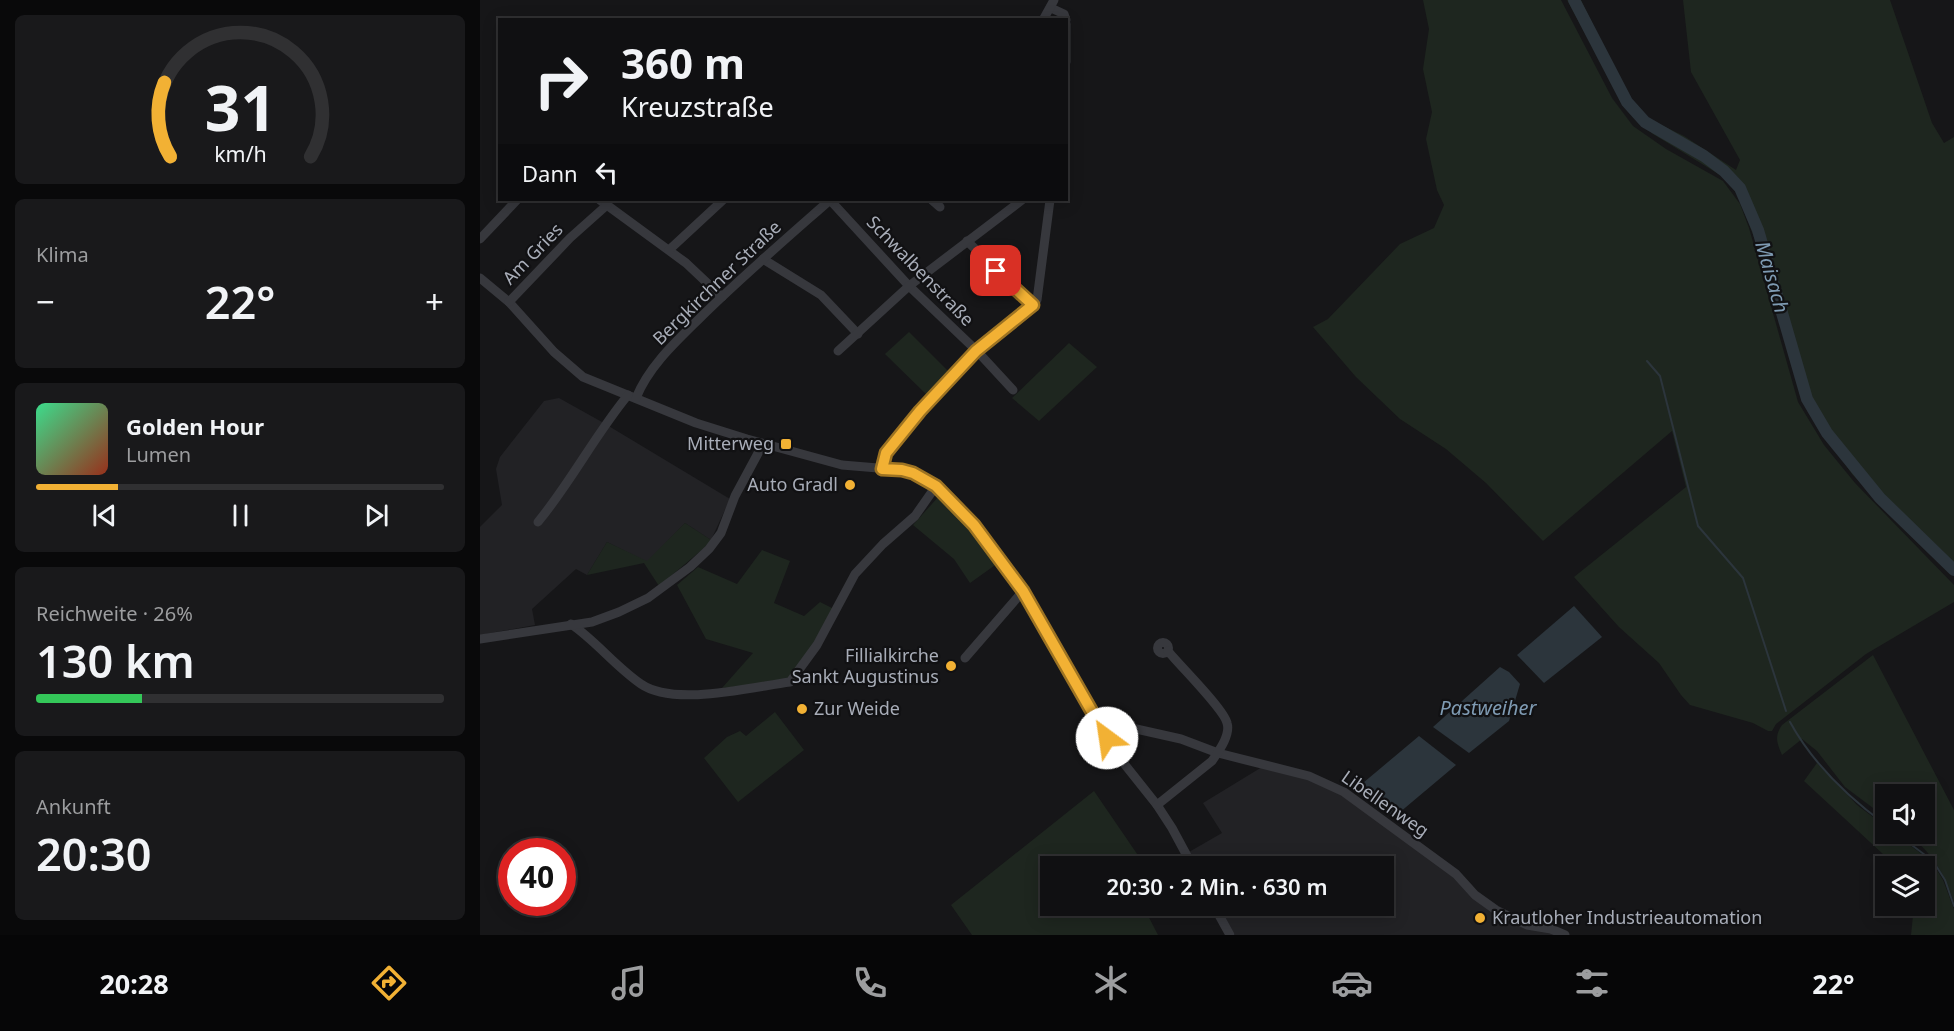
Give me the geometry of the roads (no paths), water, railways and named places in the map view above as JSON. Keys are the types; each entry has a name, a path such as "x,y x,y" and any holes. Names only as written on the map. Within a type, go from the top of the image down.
{"street":[{"path":"1044,18 1053,4 1065,18"},
{"path":"480,239 516,201"},
{"path":"669,250 718,201"},
{"name":"Bergkirchner Straße","path":"538,522 553,504 610,417 632,397 674,344 722,297 829,201"},
{"name":"Schwalbenstraße","path":"831,201 909,286 1013,390"},
{"path":"933,201 940,207"},
{"path":"838,351 909,286 1021,201"},
{"path":"882,469 886,453 898,436 976,351 1038,300 1050,201"},
{"path":"603,202 669,250 722,297"},
{"name":"Am Gries","path":"509,302 603,202"},
{"path":"967,241 1033,305"},
{"path":"764,259 821,295 858,334"},
{"path":"480,278 509,302 554,352 579,374 696,423 842,465 902,470 913,473 936,486 974,525 1023,591 1118,756 1157,805 1187,856"},
{"path":"480,639 592,622 648,598 690,567 709,549 721,533 735,496 763,444"},
{"path":"571,624 643,686 672,694 697,695 790,682 817,645 855,574 883,544 915,516 936,486"},
{"path":"965,658 1023,591"},
{"path":"1157,805 1212,761 1227,733 1228,723 1220,710 1168,651"},
{"name":"Libellenweg","path":"1096,720 1181,739 1218,753 1309,776 1344,792 1456,874 1475,895 1496,910 1527,925 1551,929 1565,935"},
{"path":"1220,916 1230,935"}],"water":[{"path":"1574,606 1602,637 1544,683 1517,655"},
{"name":"Pastweiher","path":"1500,667 1509,672 1520,684 1509,721 1469,753 1433,727"},
{"path":"1419,736 1456,765 1393,818 1363,783"}],"waterway":[{"name":"Maisach","path":"1574,0 1627,102 1645,122 1704,156 1724,171 1740,188 1758,230 1807,399 1827,433 1880,498 1954,570"},
{"path":"1647,361 1660,376 1698,526 1743,578 1786,711"},
{"path":"1790,722 1820,765 1858,803 1875,816"},
{"path":"1910,844 1933,861 1945,880 1954,906"}],"place":[{"name":"Mitterweg","path":"786,444"},
{"name":"Auto Gradl","path":"850,485"},
{"name":"Fillialkirche Sankt Augustinus","path":"951,666"},
{"name":"Zur Weide","path":"802,709"},
{"name":"Krautloher Industrieautomation","path":"1480,918"}]}
